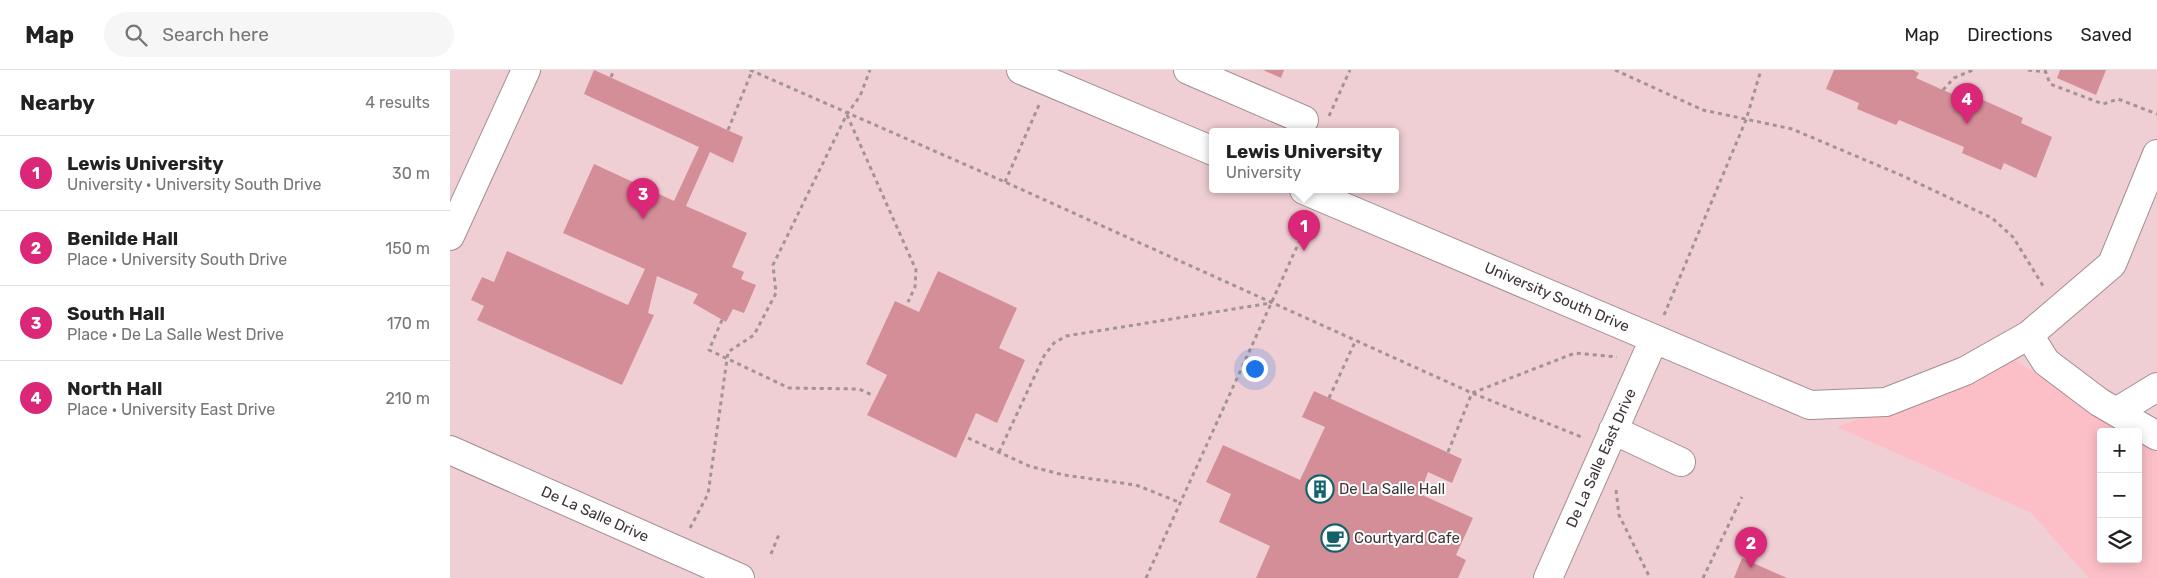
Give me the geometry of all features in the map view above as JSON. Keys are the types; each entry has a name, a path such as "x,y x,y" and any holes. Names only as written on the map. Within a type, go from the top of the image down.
{"street":[{"path":"450,236 526,70"},
{"path":"1021,70 1209,149"},
{"path":"1188,70 1316,120"},
{"path":"2157,154 2112,264 2029,335 2046,362 2099,402 2157,436"},
{"name":"University South Drive","path":"1302,200 1654,339 1810,405 1886,402 1965,371 2029,335"},
{"name":"De La Salle East Drive","path":"1548,578 1654,339"},
{"path":"2116,412 2157,387"},
{"path":"1610,438 1681,462"},
{"name":"De La Salle Drive","path":"450,450 740,578"}],"path":[{"path":"611,77 614,70"},
{"path":"678,550 708,494 728,352 754,335 776,293 773,266 846,114 860,96 870,70"},
{"path":"1316,120 1350,70"},
{"path":"1615,70 1703,110 1792,129 1902,176 1992,218 2013,237 2058,310"},
{"path":"1654,339 1746,120 1761,70"},
{"path":"1943,90 1954,78 1973,70"},
{"path":"2028,70 2046,71 2050,84 2085,98 2103,104 2118,99 2157,114"},
{"path":"728,130 751,71 1005,182 1472,392 1610,438"},
{"path":"1005,182 1049,82"},
{"path":"846,114 916,270 915,287 908,302"},
{"path":"1146,578 1300,240 1302,200"},
{"path":"999,452 1044,356 1054,343 1066,336 1271,303"},
{"path":"722,320 709,350 789,388 859,389 872,395"},
{"path":"1329,398 1356,340"},
{"path":"1448,452 1472,392 1575,353 1604,357 1622,357 1642,366"},
{"path":"968,438 1029,466 1064,475 1136,485 1181,503"},
{"path":"1618,483 1616,492 1619,515 1650,578"},
{"path":"1703,578 1742,497"},
{"path":"770,554 780,532"}],"shaded area":[{"path":"450,70 2157,70 2157,578 450,578"},
{"path":"2015,360 2121,428 2097,428 2097,563 2142,563 2142,442 2157,451 2157,578 2089,578 2030,512 1837,427"}],"building":[{"path":"594,70 743,137 733,163 710,152 686,206 747,233 732,267 744,272 741,279 756,285 744,313 733,309 726,322 693,303 698,294 657,276 648,313 654,315 622,385 477,320 484,306 471,300 482,277 494,282 507,251 628,305 645,269 563,233 594,164 674,201 699,147 584,94"},
{"path":"1263,70 1284,70 1281,78"},
{"path":"1834,70 1913,70 1919,73 1916,78 1943,90 1981,106 1983,100 2023,118 2021,123 2052,137 2036,178 2004,163 2001,170 1962,153 1964,147 1899,120 1896,125 1857,109 1859,103 1826,89"},
{"path":"2060,70 2106,70 2096,95 2057,78"},
{"path":"938,271 1017,308 999,348 1025,360 997,423 976,413 956,458 867,415 887,375 866,364 895,301 919,312"},
{"name":"De La Salle Hall","path":"1314,391 1462,459 1452,483 1428,472 1420,494 1473,518 1456,555 1466,560 1458,578 1256,578 1270,546 1219,522 1231,494 1206,482 1223,445 1300,480 1325,427 1302,417"},
{"path":"1742,558 1787,578 1734,578"}],"place":[{"name":"North Hall","path":"1967,124"},
{"name":"South Hall","path":"643,219"},
{"name":"Lewis University","path":"1304,251"},
{"name":"De La Salle Hall","path":"1320,489"},
{"name":"Courtyard Cafe","path":"1335,538"},
{"name":"Benilde Hall","path":"1751,568"}]}
